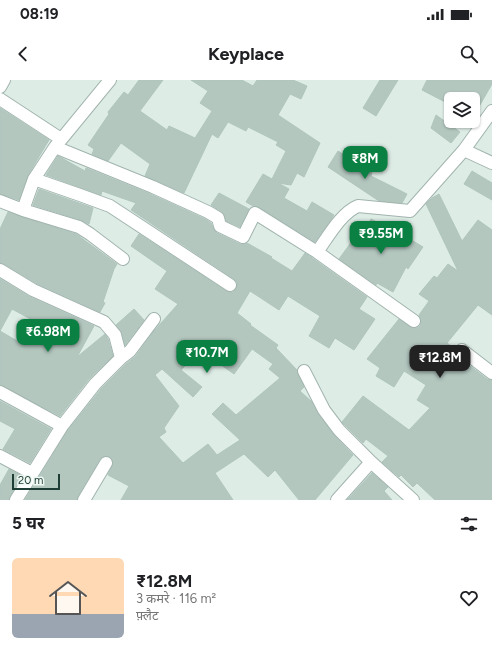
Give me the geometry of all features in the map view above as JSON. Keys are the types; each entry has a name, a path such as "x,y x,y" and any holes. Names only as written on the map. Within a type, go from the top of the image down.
{"street":[{"path":"0,86 4,80"},
{"path":"23,210 34,179 58,143 110,80"},
{"path":"0,99 58,143 208,212 218,218 220,226 243,237 255,213 317,252 414,321"},
{"path":"317,252 350,209 358,206 410,211 464,150 492,111"},
{"path":"464,150 492,163"},
{"path":"34,179 80,194 110,206 230,284"},
{"path":"0,201 23,210 79,227 123,259"},
{"path":"0,270 33,290 104,322 115,335 120,358"},
{"path":"16,500 62,426 95,384 120,358 130,351 154,319"},
{"path":"462,350 492,373"},
{"path":"304,371 324,410 339,430 371,462 413,500"},
{"path":"0,392 62,426"},
{"path":"0,456 32,473"},
{"path":"337,500 371,462"},
{"path":"84,500 106,463"}],"building":[{"path":"139,80 163,80 140,111 167,130 169,126 195,138 212,111 200,103 208,91 191,80 242,80 253,86 257,80 293,80 307,86 301,99 290,94 278,115 320,143 304,177 297,173 291,185 278,183 289,189 284,198 307,211 312,202 334,215 315,242 259,207 253,206 246,202 263,174 272,179 286,151 276,145 278,142 248,127 246,131 228,122 218,138 212,134 184,193 145,176 150,164 121,143 108,161 92,154 94,149 88,145 109,114 108,112 124,92 128,95"},
{"path":"380,80 398,80 376,116 363,108"},
{"path":"427,80 492,80 492,84 480,105 480,92 444,92 444,101 422,90"},
{"path":"0,108 49,140 28,175 19,200 0,194"},
{"path":"436,115 444,121 444,128 454,128 460,132 451,143 431,128"},
{"path":"338,151 372,173 371,176 407,194 402,203 379,201 328,167"},
{"path":"58,156 85,171 86,168 150,194 205,219 211,223 217,233 240,244 247,243 272,257 271,258 292,271 305,253 367,297 359,309 375,319 354,350 335,338 329,348 309,336 320,316 288,296 279,310 250,291 237,313 251,324 250,325 278,345 276,348 297,370 304,387 300,391 312,402 318,414 333,434 353,455 315,500 299,500 275,470 268,477 244,454 215,473 233,500 121,500 129,486 108,475 113,463 110,457 106,456 100,459 77,500 25,500 68,430 101,389 136,356 154,331 178,304 155,289 167,271 131,246 139,234 226,291 233,292 237,286 237,282 234,279 131,210 136,203 102,191 101,195 46,175","holes":["252,349 273,364 269,369 280,378 236,415 223,403 212,414 240,440 217,455 208,444 183,463 159,437 166,432 164,428 179,406 155,375 162,369 193,397 202,387 181,370 200,350 234,374"]},
{"path":"472,171 492,183 492,200 464,184"},
{"path":"39,189 93,208 89,224 81,220 33,205"},
{"path":"219,193 249,209 240,227 226,221 222,212 211,205"},
{"path":"439,194 462,241 478,220 492,230 492,315 478,305 447,343 455,349 457,356 487,379 492,380 492,500 435,500 417,483 413,487 401,475 399,477 382,462 388,456 366,439 363,443 342,422 363,396 409,430 430,408 417,400 426,385 404,371 394,387 376,376 380,368 367,359 399,319 413,328 420,326 421,321 419,315 429,301 419,294 434,276 437,278 448,264 458,271 426,204"},
{"path":"8,212 76,234 117,264 103,302 105,303 100,312 36,283 0,263 0,229"},
{"path":"371,219 423,247 408,269 406,267 393,292 377,283 376,285 339,259 355,237 360,241"},
{"path":"0,279 30,297 94,326 77,357 105,334 108,339 113,356 89,379 60,416 0,385 0,331","holes":["12,309 36,322 24,345 0,331"]},
{"path":"134,309 144,320 125,345 122,333 116,325"},
{"path":"0,401 51,429 30,463 3,449 15,429 0,421"},
{"path":"9,469 22,476 9,500 0,500 0,485"},
{"path":"372,473 388,487 384,491 392,500 347,500"}]}
